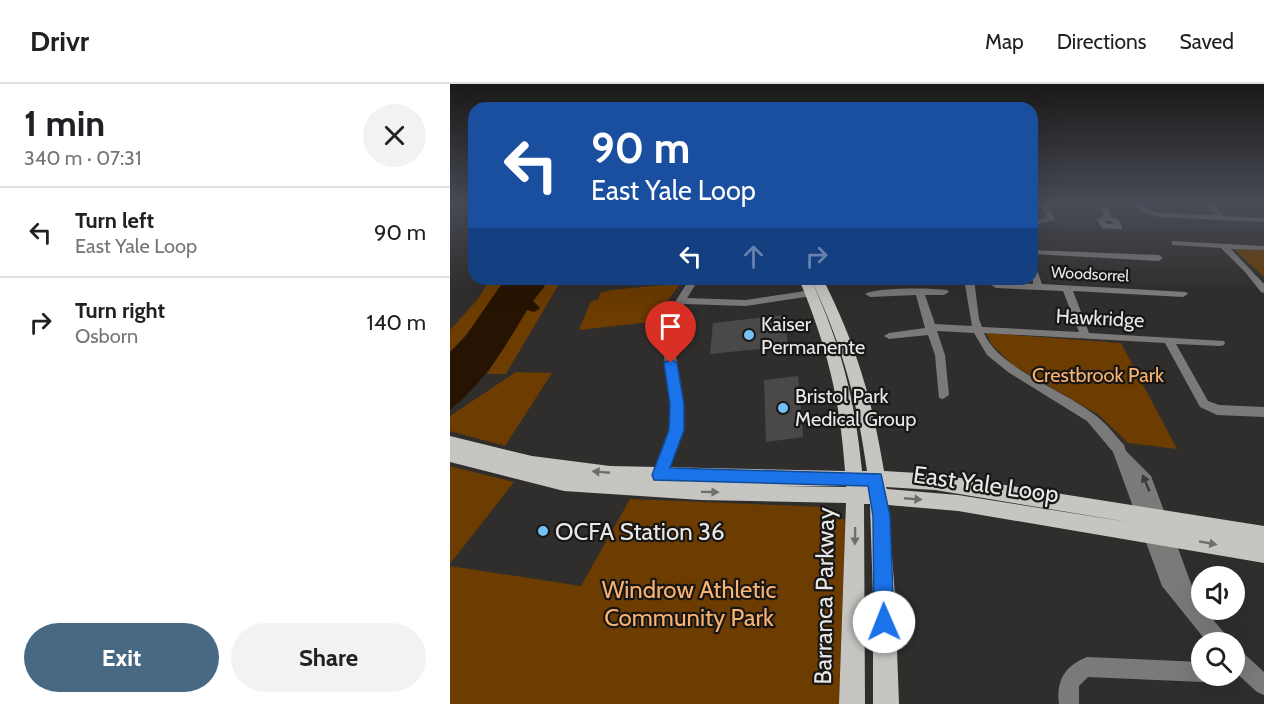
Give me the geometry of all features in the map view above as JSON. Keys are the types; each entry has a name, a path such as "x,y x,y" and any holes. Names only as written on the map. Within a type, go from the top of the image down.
{"main road":[{"name":"Barranca Parkway","path":"811,285 826,326 838,372 846,412 854,487 852,704"},
{"path":"812,285 838,323 860,388 881,516 886,704"},
{"name":"East Yale Loop","path":"450,443 532,463 656,482"},
{"name":"East Yale Loop","path":"450,455 564,483 656,482 877,488 958,503 1155,526 1264,535"},
{"name":"East Yale Loop","path":"1155,526 1264,553"}],"street":[{"path":"1174,243 1264,248"},
{"path":"1224,246 1264,290"},
{"path":"1038,252 1159,258"},
{"path":"656,482 676,430 677,404 669,349 669,326 690,285"},
{"path":"681,301 746,303 808,285"},
{"path":"970,285 977,329 981,338 1001,361 1091,418 1104,430 1121,454 1155,526 1168,580 1211,632"},
{"name":"Woodsorrel","path":"996,285 1183,294"},
{"path":"1067,289 1085,335"},
{"path":"870,294 895,290 920,293 944,292"},
{"path":"920,293 940,355 943,395"},
{"name":"Hawkridge","path":"889,336 930,329 977,329 1220,343"},
{"path":"1168,340 1204,404 1217,410 1264,412"},
{"path":"1069,704 1066,687 1075,672 1087,667 1191,672"},
{"path":"1245,668 1264,685"}],"green space":[{"path":"1234,249 1264,250 1264,277"},
{"path":"486,285 501,285 480,317 450,352 450,330 478,299"},
{"path":"545,285 558,285 506,374 487,374 527,310 540,309 533,301"},
{"path":"679,285 666,303 660,321 579,330 591,301 598,300 600,293"},
{"name":"Crestbrook Park","path":"986,333 1121,343 1177,449 1128,443 1099,415 1013,365 992,345"},
{"path":"516,372 552,373 505,446 450,431 450,416"},
{"path":"450,466 514,482 450,564"},
{"name":"Windrow Athletic Community Park","path":"630,499 826,507 845,521 839,704 450,704 450,566 581,586"}],"shaded area":[{"path":"501,285 545,285 533,301 540,308 534,312 527,310 484,376 450,410 450,352 465,337"}],"building":[{"name":"Kaiser Permanente","path":"784,315 788,346 710,354 713,323"},
{"name":"Bristol Park Medical Group","path":"798,376 803,437 766,442 764,380"}],"place":[{"name":"Kaiser Permanente","path":"749,335"},
{"name":"Bristol Park Medical Group","path":"783,408"},
{"name":"OCFA Station 36","path":"543,531"}],"route":[{"path":"671,363 677,404 676,430 660,475 876,479 881,516 884,622"}]}
